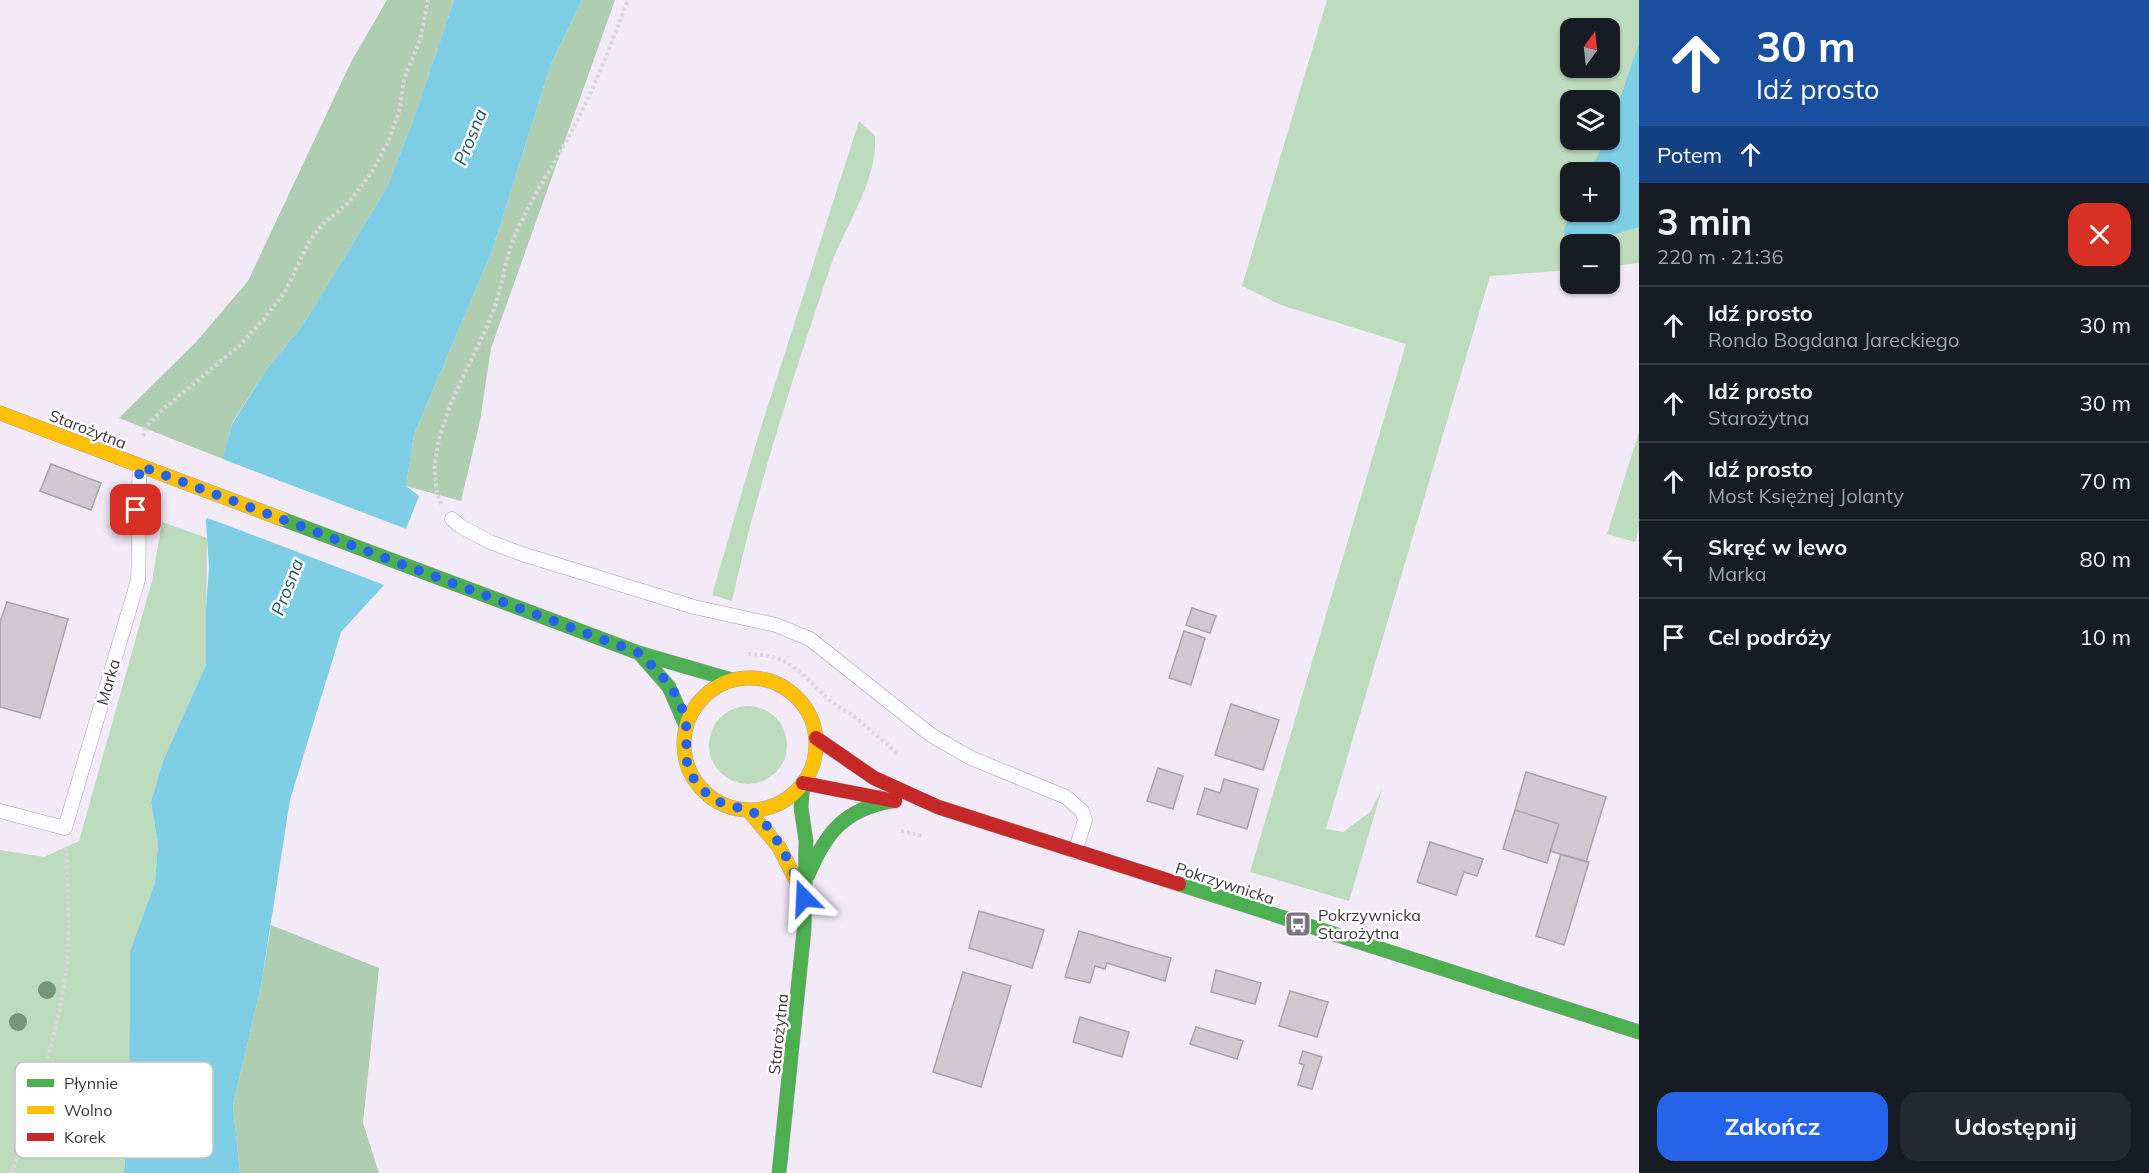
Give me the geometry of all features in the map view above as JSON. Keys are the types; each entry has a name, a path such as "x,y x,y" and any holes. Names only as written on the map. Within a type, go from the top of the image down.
{"street":[{"name":"Starożytna","path":"0,413 639,653"},
{"path":"639,653 701,673 732,680 751,678 770,681 788,689 806,711 816,738 815,754 803,783 788,798 769,807 748,810 729,806 711,797 697,783 686,756 686,726 680,702 664,678 639,653"},
{"path":"686,726 696,706 712,690 732,680"},
{"name":"Pokrzywnicka","path":"816,738 843,761 873,780 938,807 1639,1032"},
{"name":"Starożytna","path":"779,1173 800,987 805,882 803,783"},
{"name":"Pokrzywnicka","path":"803,783 938,807"},
{"path":"805,882 828,834 845,818 873,803 894,801"},
{"name":"Starożytna","path":"748,810 773,835 792,864 804,898"}],"lane":[{"name":"Marka","path":"65,828 138,580 140,544 136,510 140,466"},
{"path":"452,519 490,542 522,554 694,607 776,625 810,639 931,735 971,758 1056,791 1077,805 1085,820 1075,852"},
{"path":"0,812 65,828"}],"path":[{"path":"140,442 146,427 161,411 239,346 264,319 286,290 309,242 322,225 350,201 372,172 388,142 399,112 404,79 420,40 428,0"},
{"path":"452,519 441,504 435,490 437,450 443,428 494,311 518,229 581,113 628,0"},
{"path":"830,701 850,714 902,757"},
{"path":"48,1062 64,989 69,926 65,828"},
{"path":"895,832 905,831 934,839"},
{"path":"12,1173 17,1158"}],"green space":[{"path":"387,0 454,0 414,118 387,187 303,325 266,370 232,423 223,459 119,418 196,342 248,281 351,62"},
{"path":"582,0 615,0 491,348 480,421 461,501 406,486 414,435 492,251 551,64"},
{"path":"1327,0 1639,0 1639,263 1620,265 1620,234 1560,234 1560,271 1490,276 1326,829 1343,832 1370,812 1382,789 1349,901 1250,872 1406,344 1281,305 1242,286"},
{"path":"859,121 875,136 875,153 871,170 859,204 836,252 803,350 764,475 732,601 712,595 758,437"},
{"path":"1639,432 1639,528 1635,542 1607,534"},
{"path":"162,522 207,538 206,665 163,761 151,802 158,844 155,883 130,951 129,1062 15,1062 15,1158 125,1158 124,1173 0,1173 0,850 44,857 79,841 152,581"},
{"path":"748,706 763,709 776,717 784,730 787,745 784,760 776,773 763,781 748,784 733,781 720,773 712,760 709,745 712,730 720,717 733,709"},
{"path":"271,925 379,968 363,1123 379,1173 240,1173 233,1105 261,986"}],"water":[{"name":"Prosna","path":"454,0 582,0 551,64 492,251 414,435 406,486 419,496 384,585 341,632 290,800 261,986 233,1105 240,1173 124,1173 125,1158 213,1158 213,1062 129,1062 130,951 155,883 158,844 151,802 163,761 206,665 209,567 206,521 232,424 266,370 303,325 387,187 414,118"},
{"path":"1639,43 1639,227 1615,234 1564,234 1567,222 1620,222 1620,162 1595,162 1600,150 1620,150 1620,99"}],"pier":[{"path":"220,458 409,530 387,586 205,517"}],"building":[{"path":"51,464 101,483 91,510 40,491"},
{"path":"7,602 68,619 40,718 0,707 0,622"},
{"path":"1192,608 1216,616 1210,633 1186,625"},
{"path":"1184,631 1205,638 1191,685 1169,678"},
{"path":"1231,704 1279,720 1263,770 1215,755"},
{"path":"1158,768 1183,776 1173,809 1147,801"},
{"path":"1526,772 1606,797 1586,862 1550,851 1559,824 1515,810"},
{"path":"1224,779 1258,789 1247,829 1197,814 1205,788 1220,793"},
{"path":"1515,810 1559,824 1547,863 1503,849"},
{"path":"1430,842 1483,859 1477,876 1464,872 1456,895 1417,882"},
{"path":"1561,854 1589,862 1564,945 1536,936"},
{"path":"979,911 1044,930 1032,968 969,948"},
{"path":"1079,931 1171,958 1165,981 1107,963 1105,969 1095,966 1090,983 1065,977"},
{"path":"1216,970 1261,983 1255,1004 1211,992"},
{"path":"963,972 1011,986 981,1087 933,1072"},
{"path":"1290,991 1328,1002 1317,1037 1279,1026"},
{"path":"1080,1017 1129,1032 1122,1057 1073,1042"},
{"path":"1196,1027 1243,1041 1237,1059 1190,1044"},
{"path":"1303,1051 1322,1057 1312,1089 1298,1085 1304,1065 1299,1063"}],"traffic: fast":[{"path":"282,519 639,653 732,680"},
{"path":"640,654 669,687 686,726"},
{"path":"779,1173 804,930 806,841 801,808 803,783"},
{"path":"808,875 822,846 839,825 862,810 892,801"},
{"path":"1179,884 1639,1032"}],"traffic: slow":[{"path":"0,413 282,519"},
{"path":"750,678 775,683 796,698 811,719 816,744 811,769 796,790 775,805 750,810 725,805 704,790 689,769 684,744 689,719 704,698 725,683 750,678"},
{"path":"748,810 779,847 801,890"}],"traffic: jam":[{"path":"816,738 874,778 938,807 1179,884"},
{"path":"803,783 895,801"}],"place":[{"name":"Pokrzywnicka Starożytna","path":"1298,924"}],"route":[{"path":"136,510 140,466 639,653 664,678 680,702 686,726 684,746 687,765 697,783 711,797 729,806 748,810 773,835 792,864 804,898"}]}
